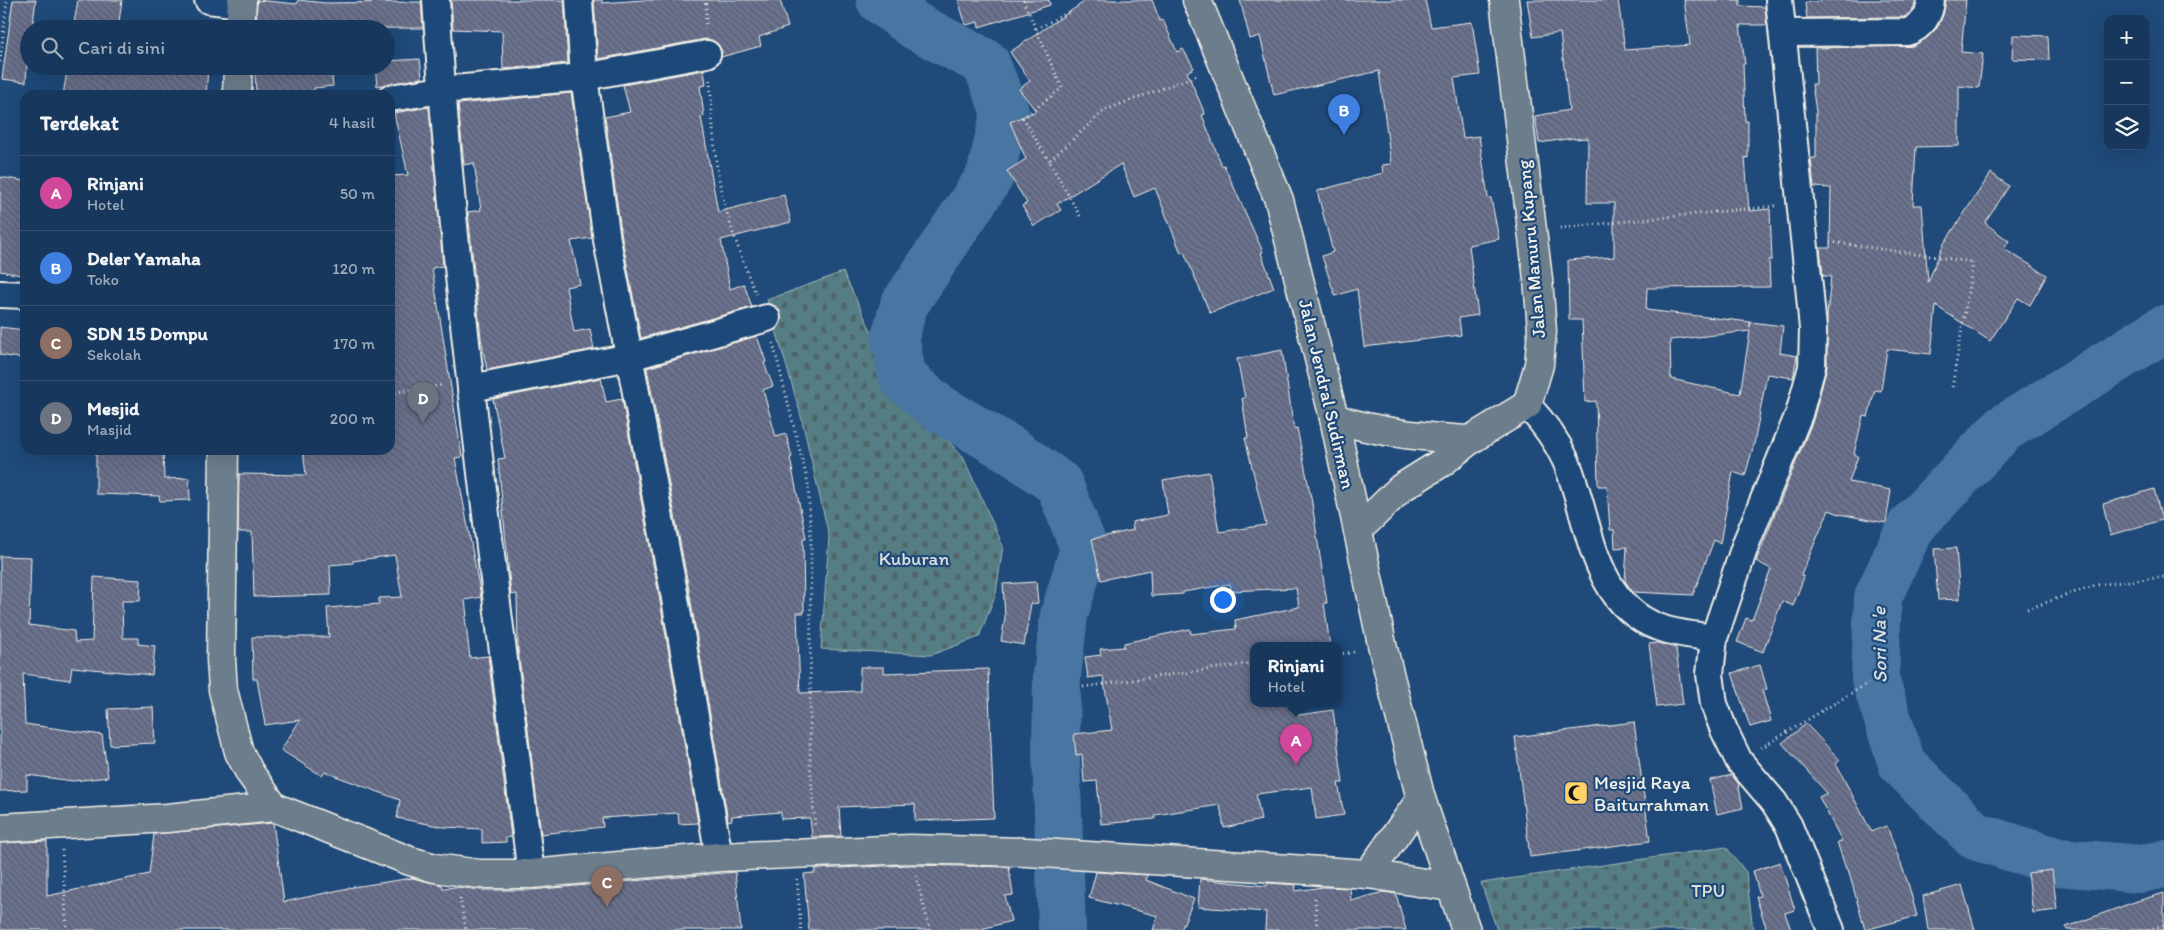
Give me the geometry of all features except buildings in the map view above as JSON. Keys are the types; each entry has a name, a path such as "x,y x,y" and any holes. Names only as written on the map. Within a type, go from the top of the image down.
{"main road":[{"name":"Jalan Jendral Sudirman","path":"1197,0 1279,200 1334,418 1383,649 1421,799 1466,930"},
{"name":"Jalan Manuru Kupang","path":"1504,0 1542,331 1539,365 1528,405"},
{"path":"236,90 237,75"},
{"path":"1358,530 1400,488 1441,463 1470,440 1528,405"},
{"path":"1334,418 1358,426 1391,432 1470,440"},
{"path":"224,455 221,659 223,690 239,752 250,773 274,807"},
{"path":"1368,874 1421,799"},
{"path":"0,828 167,818 274,807 410,861 435,868 480,874 531,874 719,857 910,849 1027,852 1368,874 1450,887"}],"street":[{"path":"208,0 241,11"},
{"path":"436,0 442,90 471,384 531,874"},
{"path":"579,0 584,77 607,240 674,587 719,857"},
{"path":"1779,0 1801,203 1812,329 1812,367 1799,414 1746,543 1714,638 1710,674 1714,704 1739,761 1774,802 1789,826 1831,930"},
{"path":"1782,33 1907,32 1915,29 1923,22 1928,15 1931,0"},
{"path":"395,97 442,90 584,77 708,54"},
{"path":"0,294 20,295"},
{"path":"471,384 630,358 767,318"},
{"path":"1528,405 1554,437 1565,460 1602,571 1617,599 1634,614 1658,627 1714,638"}],"path":[{"path":"0,62 7,0"},
{"path":"706,0 708,54 717,168 730,222 748,276 767,318 808,484 812,541 810,763 813,814 807,853 801,930"},
{"path":"1023,0 1062,88 1023,118 1080,216"},
{"path":"1036,29 1069,12"},
{"path":"1049,161 1105,110 1224,65"},
{"path":"1532,231 1801,203"},
{"path":"1804,239 1973,262 1952,388"},
{"path":"395,392 471,384"},
{"path":"2027,608 2096,585 2164,577"},
{"path":"1083,687 1250,664"},
{"path":"1739,761 1868,683"},
{"path":"60,824 67,930"},
{"path":"910,849 930,930"},
{"path":"1311,871 1314,884 1317,930"},
{"path":"2148,930 2164,925"}],"green space":[{"name":"Kuburan","path":"843,272 876,341 911,400 963,457 1003,546 996,593 979,637 931,655 821,649 829,536 800,412 767,300"},
{"name":"TPU","path":"1726,847 1746,872 1753,930 1497,930 1481,883"}],"waterway":[{"path":"880,0 917,27 986,63 1005,112 990,176 904,305 895,337 903,378 937,407 1011,450 1059,484 1084,548 1064,615 1057,676 1056,755 1062,930"},
{"name":"Sori Na'e","path":"2164,329 2003,429 1911,526 1878,597 1875,679 1902,764 1975,836 2058,862 2141,869 2164,864"}],"place":[{"name":"Deler Yamaha","path":"1344,135"},
{"name":"Mesjid","path":"423,423"},
{"name":"Rinjani","path":"1296,765"},
{"name":"Mesjid Raya Baiturrahman","path":"1576,793"},
{"name":"SDN 15 Dompu","path":"607,907"}]}
